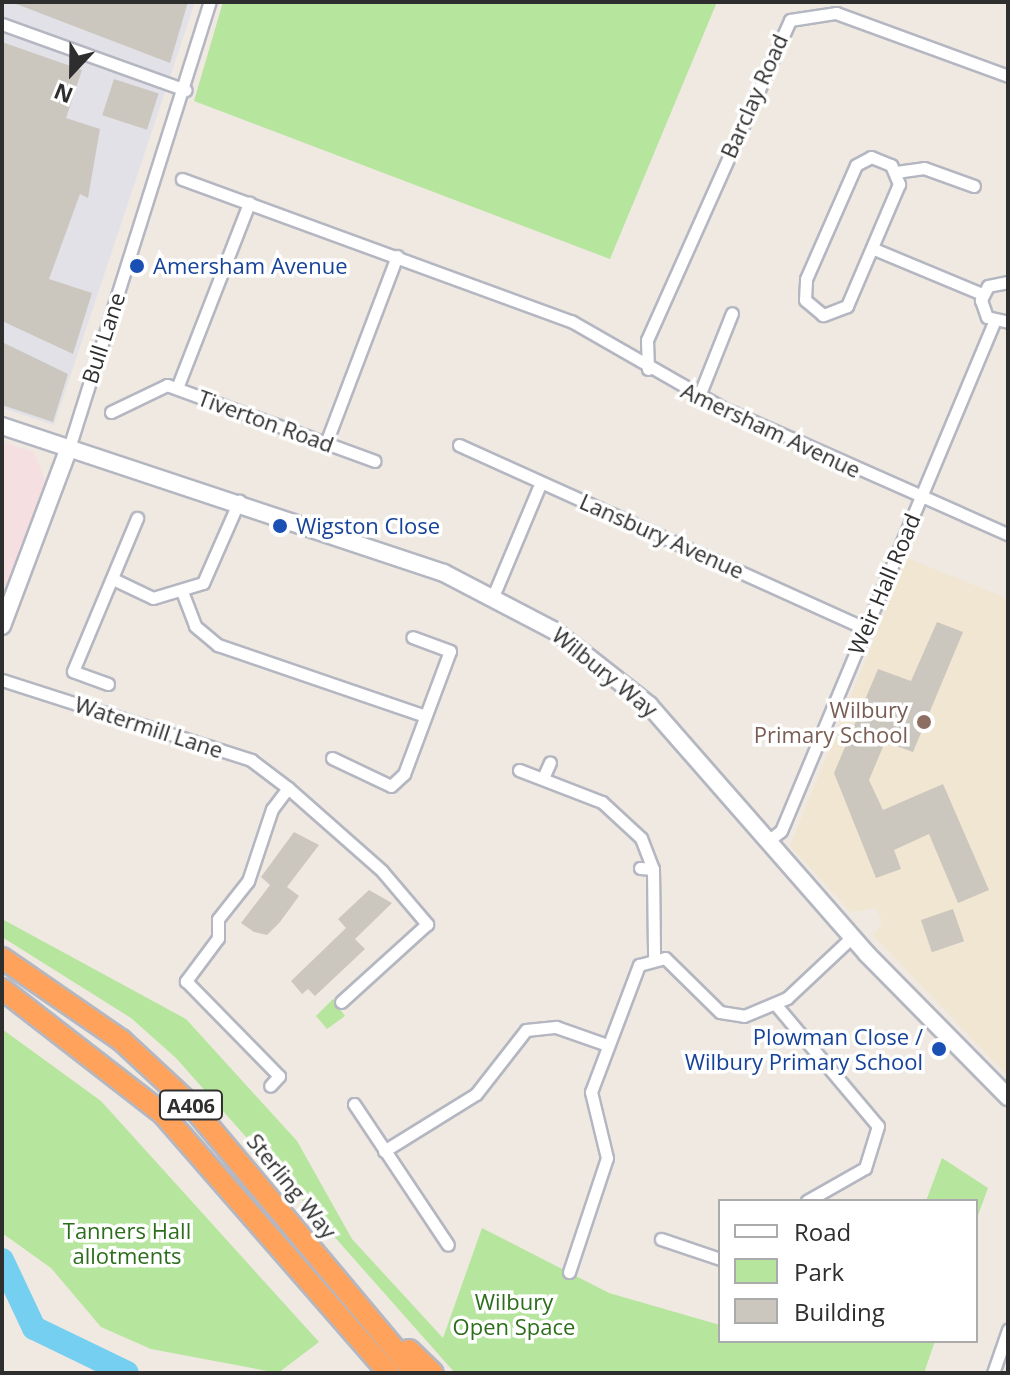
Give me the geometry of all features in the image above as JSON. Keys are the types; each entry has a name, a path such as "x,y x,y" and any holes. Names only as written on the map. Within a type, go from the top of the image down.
{"highway":[{"name":"Sterling Way","path":"2,958 121,1040 191,1105 415,1373"},
{"name":"A406","path":"2,989 163,1114 389,1373"},
{"name":"A406","path":"298,1267 377,1373"},
{"path":"345,1290 433,1373"}],"street":[{"name":"Bull Lane","path":"2,626 69,448 185,90 210,2"},
{"name":"Barclay Road","path":"649,370 647,340 790,20 836,13 1008,76"},
{"path":"2,24 185,90"},
{"path":"878,158 896,172 899,184 874,249 843,311 829,316 811,307 804,285 856,165 878,158"},
{"path":"896,172 924,168 974,186"},
{"name":"Amersham Avenue","path":"182,179 397,256 614,345 649,370 699,396 920,499 1008,534"},
{"path":"177,388 249,203"},
{"path":"874,249 982,294 1008,282"},
{"path":"326,443 397,256"},
{"path":"982,294 983,312 994,322 1008,322"},
{"path":"699,396 732,313"},
{"name":"Weir Hall Road","path":"768,841 781,831 994,322"},
{"path":"614,345 636,349 647,340"},
{"name":"Tiverton Road","path":"111,412 188,362"},
{"name":"Tiverton Road","path":"156,385 177,388 375,461"},
{"name":"Wilbury Way","path":"2,426 239,501 494,594 555,631 649,705 853,936 1008,1097"},
{"name":"Lansbury Avenue","path":"459,445 865,628"},
{"path":"494,594 541,482"},
{"path":"113,579 153,598 183,594 211,571 239,501"},
{"path":"108,684 73,671 137,518"},
{"path":"183,594 195,626 218,645 425,716"},
{"path":"332,758 391,786 404,774 450,651 412,637"},
{"name":"Watermill Lane","path":"2,680 251,760 288,788 382,871 427,924 341,1002"},
{"path":"543,778 550,762"},
{"path":"519,770 618,813 641,838 653,869 654,956"},
{"path":"270,1086 279,1076 186,981 218,938 218,919 248,881 269,815 288,788"},
{"path":"640,868 653,869"},
{"path":"654,956 671,961 728,1015 776,1005 853,936"},
{"path":"569,1272 607,1158 590,1102 632,974 654,956"},
{"path":"776,1005 878,1126 865,1168 811,1199"},
{"path":"384,1151 476,1094 526,1030 556,1027 607,1045"},
{"path":"354,1104 448,1245"},
{"path":"661,1239 718,1258"},
{"path":"993,1373 1008,1330"}],"shaded area":[{"path":"2,2 195,2 54,425 2,408"},
{"path":"2,442 34,452 47,486 2,605"},
{"name":"Wilbury Primary School","path":"907,558 1008,599 1008,1076 873,935 882,922 876,908 851,912 790,846"}],"green space":[{"path":"223,2 717,2 610,259 194,101"},
{"name":"Wilbury Open Space","path":"2,919 186,1019 297,1141 352,1239 443,1338 482,1228 609,1293 718,1324 718,1343 934,1343 924,1373 455,1373 176,1058 131,1018 2,937"},
{"path":"333,999 345,1016 327,1029 316,1016"},
{"name":"Tanners Hall allotments","path":"2,1029 101,1101 319,1342 278,1373 151,1349 101,1327 51,1268 2,1233"},
{"path":"942,1158 988,1188 978,1216 978,1199 927,1199"}],"building":[{"path":"11,2 188,2 170,63"},
{"path":"2,42 82,70 66,118 100,129 88,198 80,194 49,279 92,293 73,354 2,321"},
{"path":"114,79 159,94 147,130 102,115"},
{"path":"2,342 68,374 53,422 2,405"},
{"path":"937,622 963,632 913,752 885,742 869,780 883,810 943,784 989,890 958,903 929,834 894,850 901,869 876,878 834,773 878,669 911,681"},
{"path":"294,832 319,845 287,887 299,896 267,935 254,932 241,923 270,885 261,877"},
{"path":"369,890 392,903 355,939 365,949 315,996 308,989 302,994 291,981 346,928 338,919"},
{"path":"953,909 964,941 932,952 921,920"}],"waterway":[{"path":"2,1260 34,1328 127,1373"}],"place":[{"name":"Amersham Avenue","path":"137,266"},
{"name":"Wigston Close","path":"280,526"},
{"name":"Wilbury Primary School","path":"924,722"},
{"name":"Plowman Close / Wilbury Primary School","path":"939,1049"}]}
